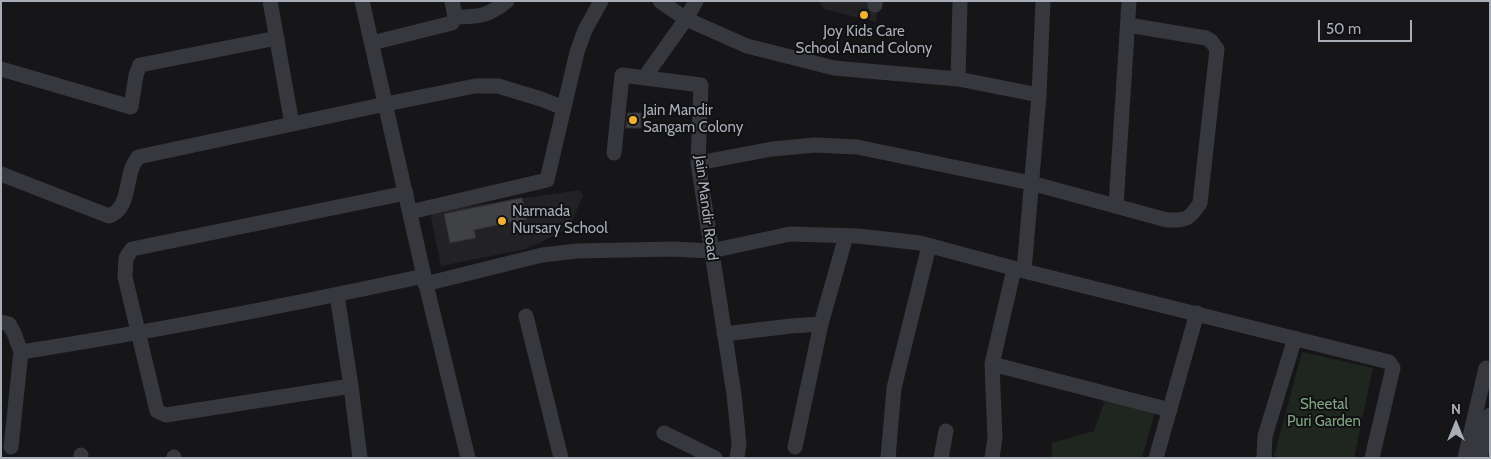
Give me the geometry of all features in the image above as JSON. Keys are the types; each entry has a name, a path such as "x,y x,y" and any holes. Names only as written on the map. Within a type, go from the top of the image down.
{"street":[{"path":"270,1 292,124"},
{"path":"362,1 425,280 468,458"},
{"path":"372,43 452,23 455,17 452,1"},
{"path":"455,17 476,17 492,12 507,1"},
{"path":"410,212 547,180 577,52 585,30 601,1"},
{"path":"660,1 686,18 747,46 834,68 958,79 1039,95"},
{"path":"644,78 696,1"},
{"path":"958,79 960,1"},
{"path":"992,458 994,438 992,364 1019,270 1031,183 1039,95 1043,1"},
{"path":"1116,206 1129,1"},
{"path":"698,163 772,149 815,145 856,147 1031,183 1167,220 1182,220 1191,216 1200,203 1217,49 1206,38 1128,24"},
{"path":"1,69 131,108 136,75 140,65 277,38"},
{"name":"Jain Mandir Road","path":"614,154 622,75 701,86 698,163 734,394 739,444 737,458"},
{"path":"1,174 109,216 118,211 122,205 131,169 138,157 475,86 498,86 564,108"},
{"path":"351,386 166,415 157,411 125,277 126,258 132,249 406,194"},
{"path":"21,352 138,334 337,295 425,280 542,255 578,251 711,251 790,234 846,236 913,242 1389,362 1393,368 1372,458"},
{"path":"795,447 821,324 846,236"},
{"path":"888,458 894,388 929,246"},
{"path":"337,295 360,458"},
{"path":"1156,458 1197,313"},
{"path":"526,316 561,458"},
{"path":"1,322 9,324 21,352 11,448"},
{"path":"724,334 821,324"},
{"path":"1264,458 1265,436 1295,338"},
{"path":"992,364 1170,410"},
{"path":"1465,458 1486,368 1490,368"},
{"path":"1480,458 1490,415"},
{"path":"941,458 946,431"},
{"path":"664,433 715,458"}],"shaded area":[{"name":"Joy Kids Care School Anand Colony","path":"819,1 878,1 876,22 824,9"},
{"name":"Narmada Nursary School","path":"580,190 583,196 568,229 526,249 441,266 430,212"}],"green space":[{"name":"Sheetal Puri Garden","path":"1302,352 1373,368 1354,458 1284,458 1274,456"},
{"path":"1105,400 1155,411 1142,458 1052,458 1052,443 1094,431"}],"building":[{"path":"628,113 641,113 641,128 626,128"},
{"path":"522,198 527,219 474,230 476,238 450,243 444,214"}],"place":[{"name":"Joy Kids Care School Anand Colony","path":"864,15"},
{"name":"Jain Mandir Sangam Colony","path":"633,120"},
{"name":"Narmada Nursary School","path":"502,221"}]}
